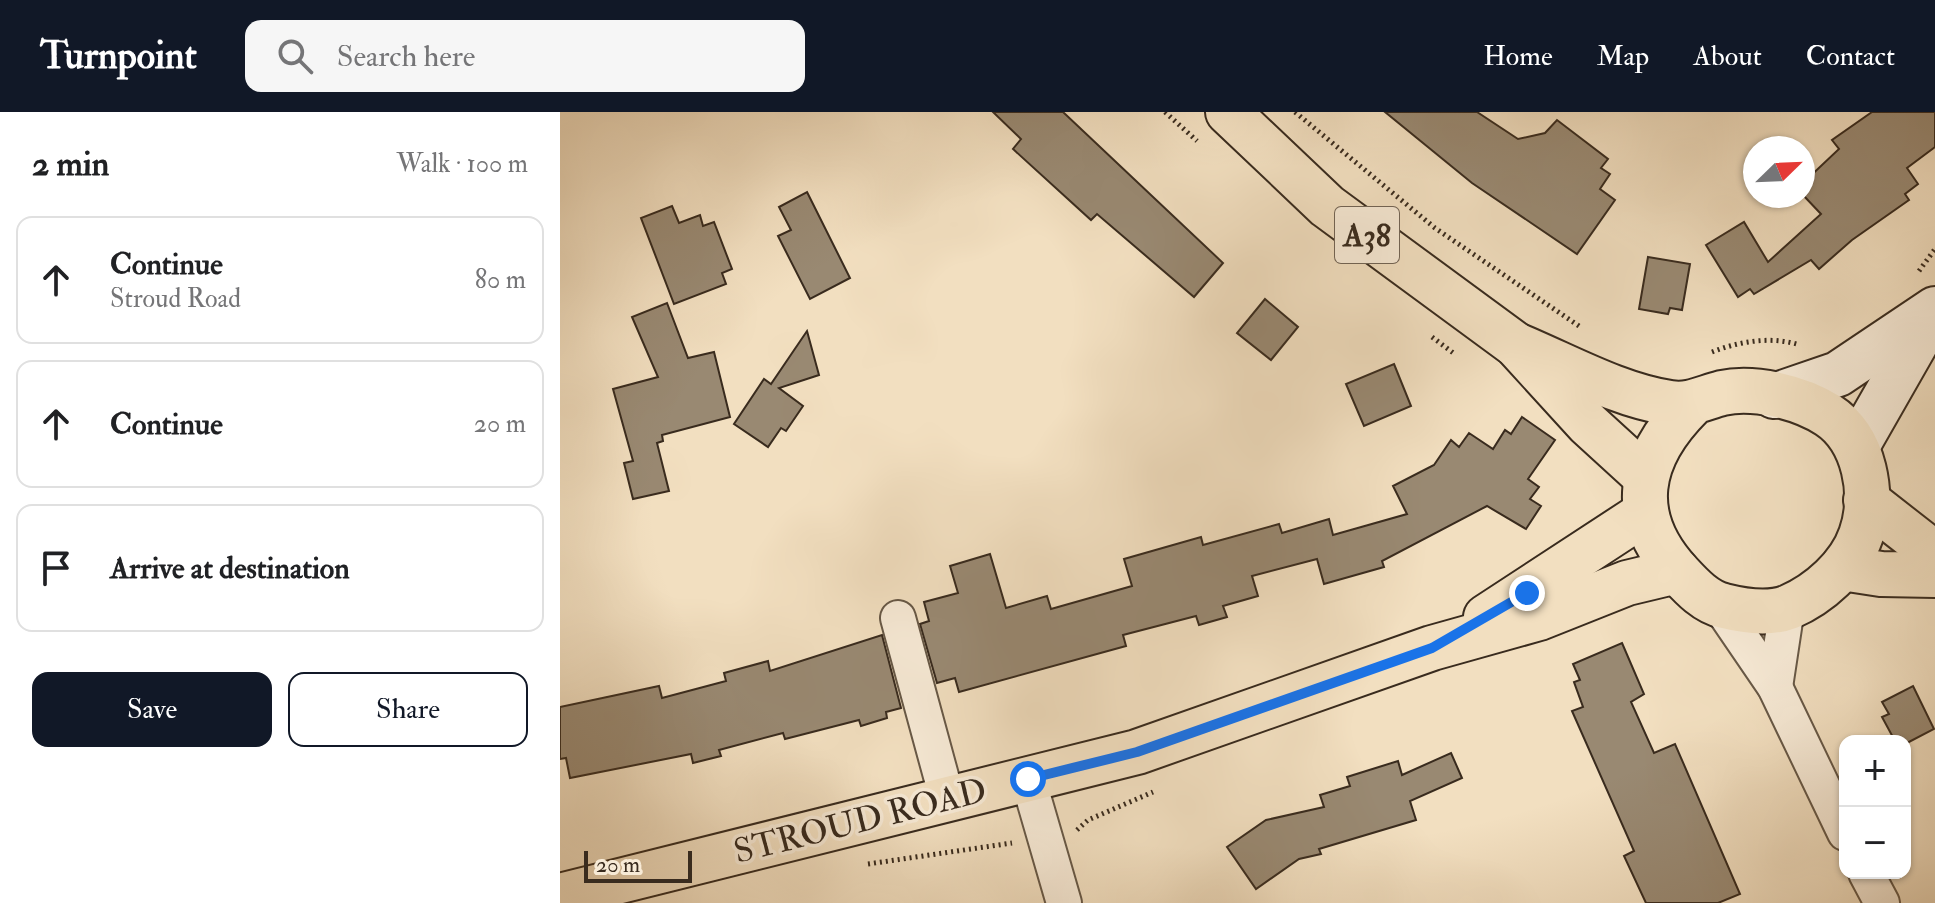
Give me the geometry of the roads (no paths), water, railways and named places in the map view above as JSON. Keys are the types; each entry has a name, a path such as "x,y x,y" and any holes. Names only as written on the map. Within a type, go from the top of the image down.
{"main road":[{"name":"A38","path":"1228,112 1327,206 1516,345 1588,424 1645,495 1656,544 1697,592 1719,605 1756,612 1787,608 1819,590 1842,568 1861,536 1866,500 1865,473 1857,446 1829,416 1795,400 1774,396 1724,393 1691,405 1643,397 1516,345"},
{"path":"1774,396 1838,374 1929,298"},
{"path":"1857,446 1929,298"},
{"path":"1432,648 1527,593 1645,495 1654,450 1691,405"},
{"path":"1866,500 1935,554"},
{"path":"1842,568 1935,575"},
{"path":"1432,648 1539,618 1627,583 1677,571"},
{"name":"STROUD ROAD","path":"560,896 1137,752 1432,648"}],"street":[{"path":"1719,605 1775,687 1839,820"},
{"path":"1775,687 1787,608"},
{"path":"898,618 947,798"},
{"path":"1028,779 1064,903"},
{"path":"1869,879 1882,903"}]}
